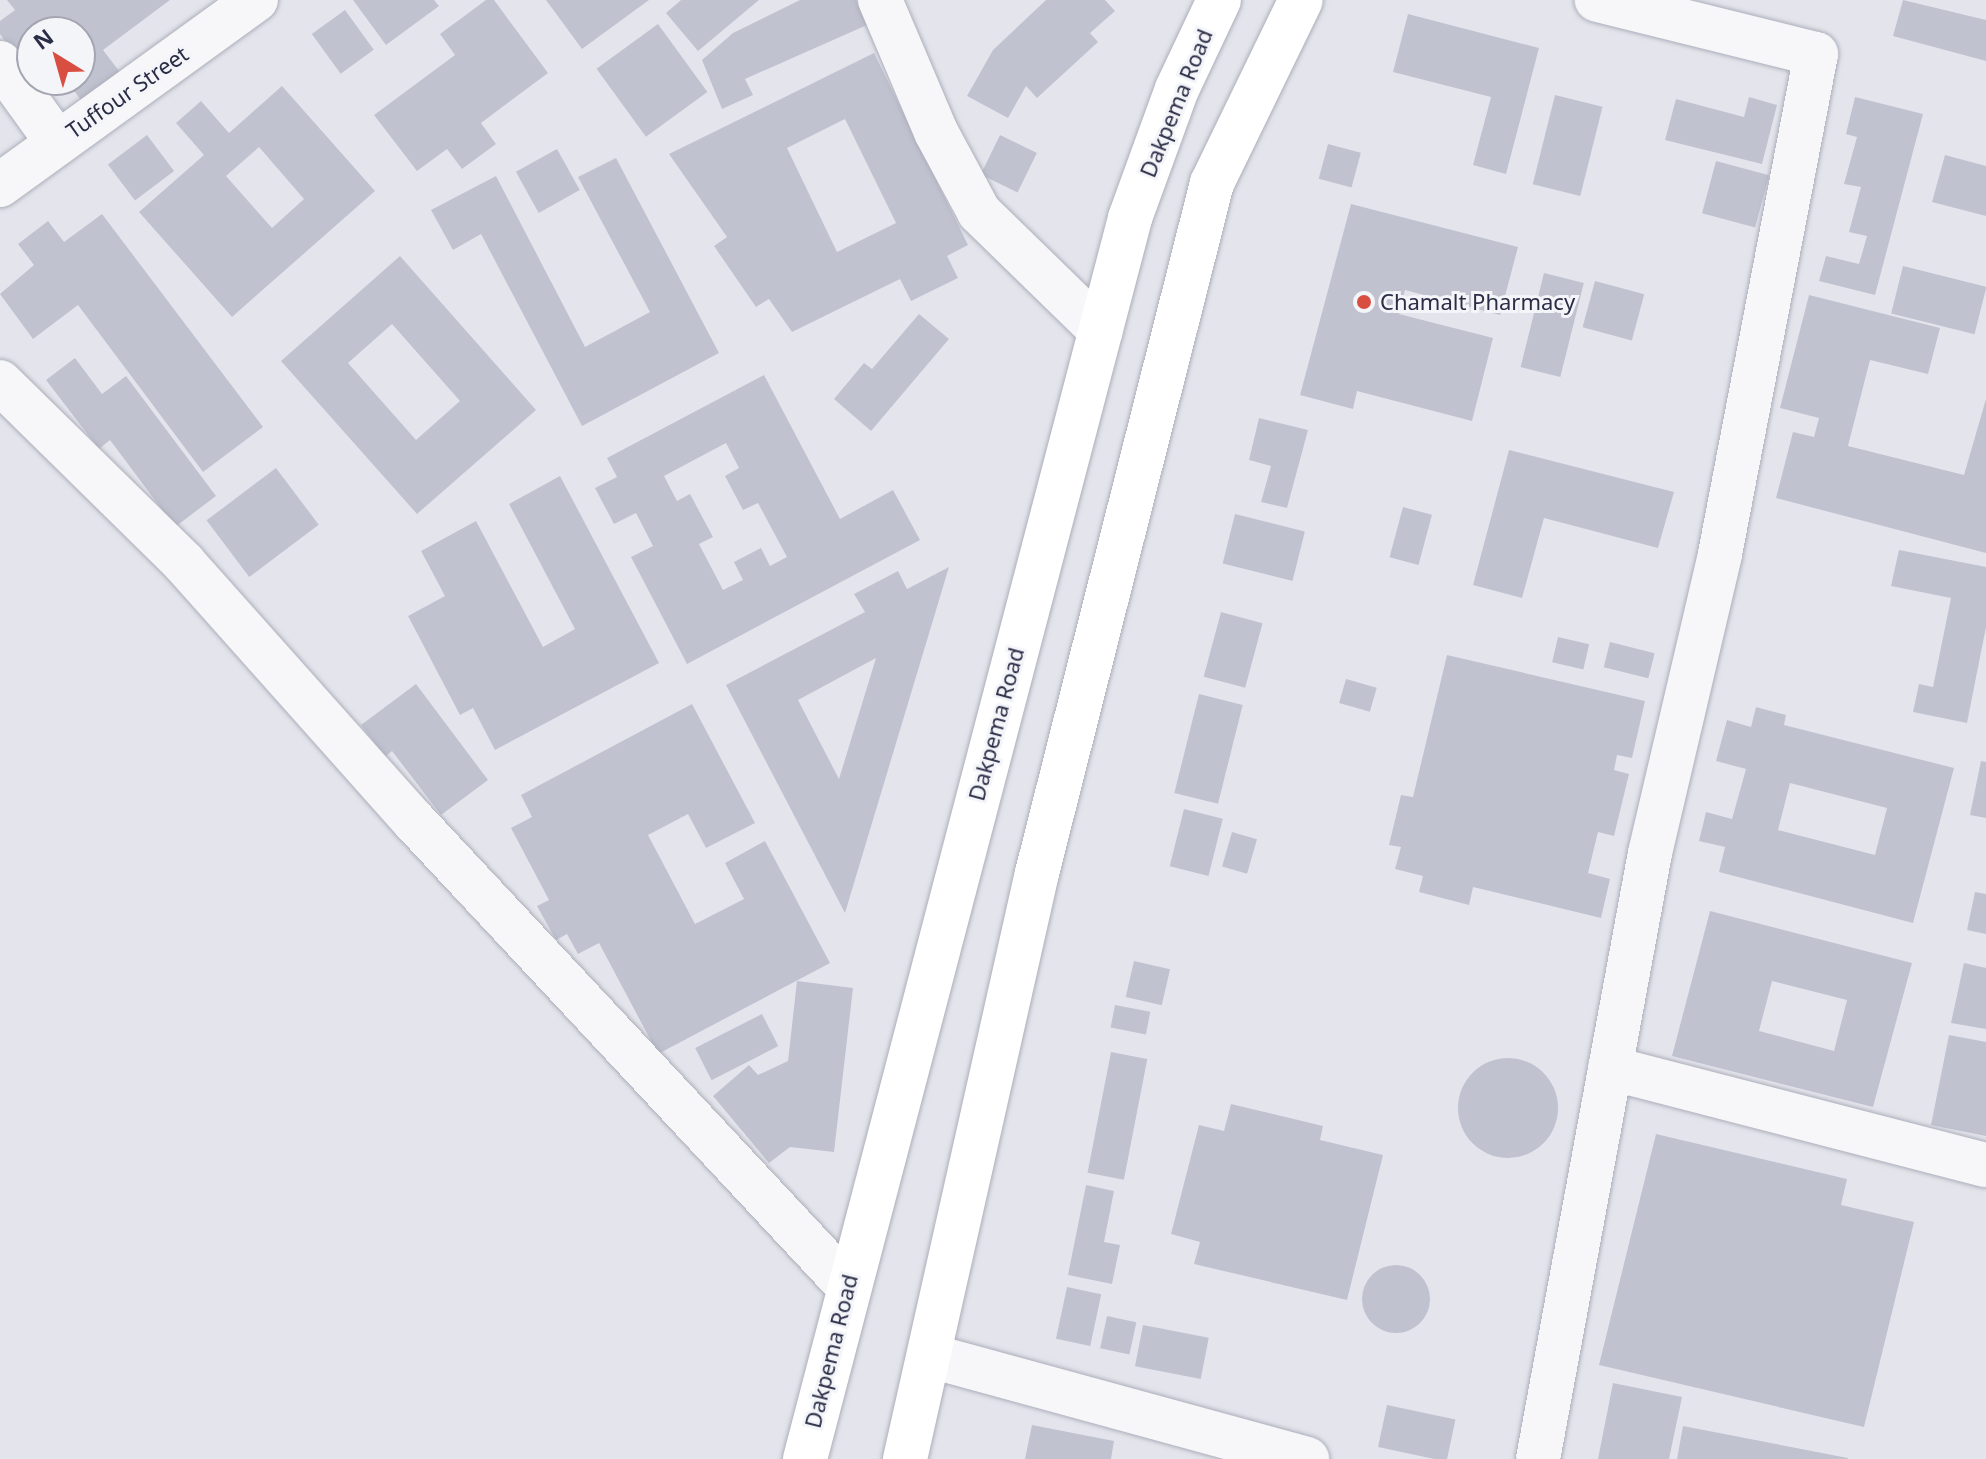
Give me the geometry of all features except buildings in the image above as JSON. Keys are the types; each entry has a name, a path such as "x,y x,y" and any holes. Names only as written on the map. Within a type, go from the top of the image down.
{"highway":[{"name":"Dakpema Road","path":"805,1459 847,1285 1130,218 1177,89 1219,0"},
{"path":"905,1459 931,1356 1037,873 1212,183 1301,0"}],"street":[{"name":"Tuffour Street","path":"0,185 256,0"},
{"path":"880,0 936,132 979,212 1101,331"},
{"path":"1538,1459 1650,853 1720,554 1816,54 1597,0"},
{"path":"0,63 57,142"},
{"path":"0,382 184,563 414,821 847,1285"},
{"path":"1610,1068 1986,1165"},
{"path":"931,1356 1307,1459"}],"place":[{"name":"Chamalt Pharmacy","path":"1364,302"}]}
